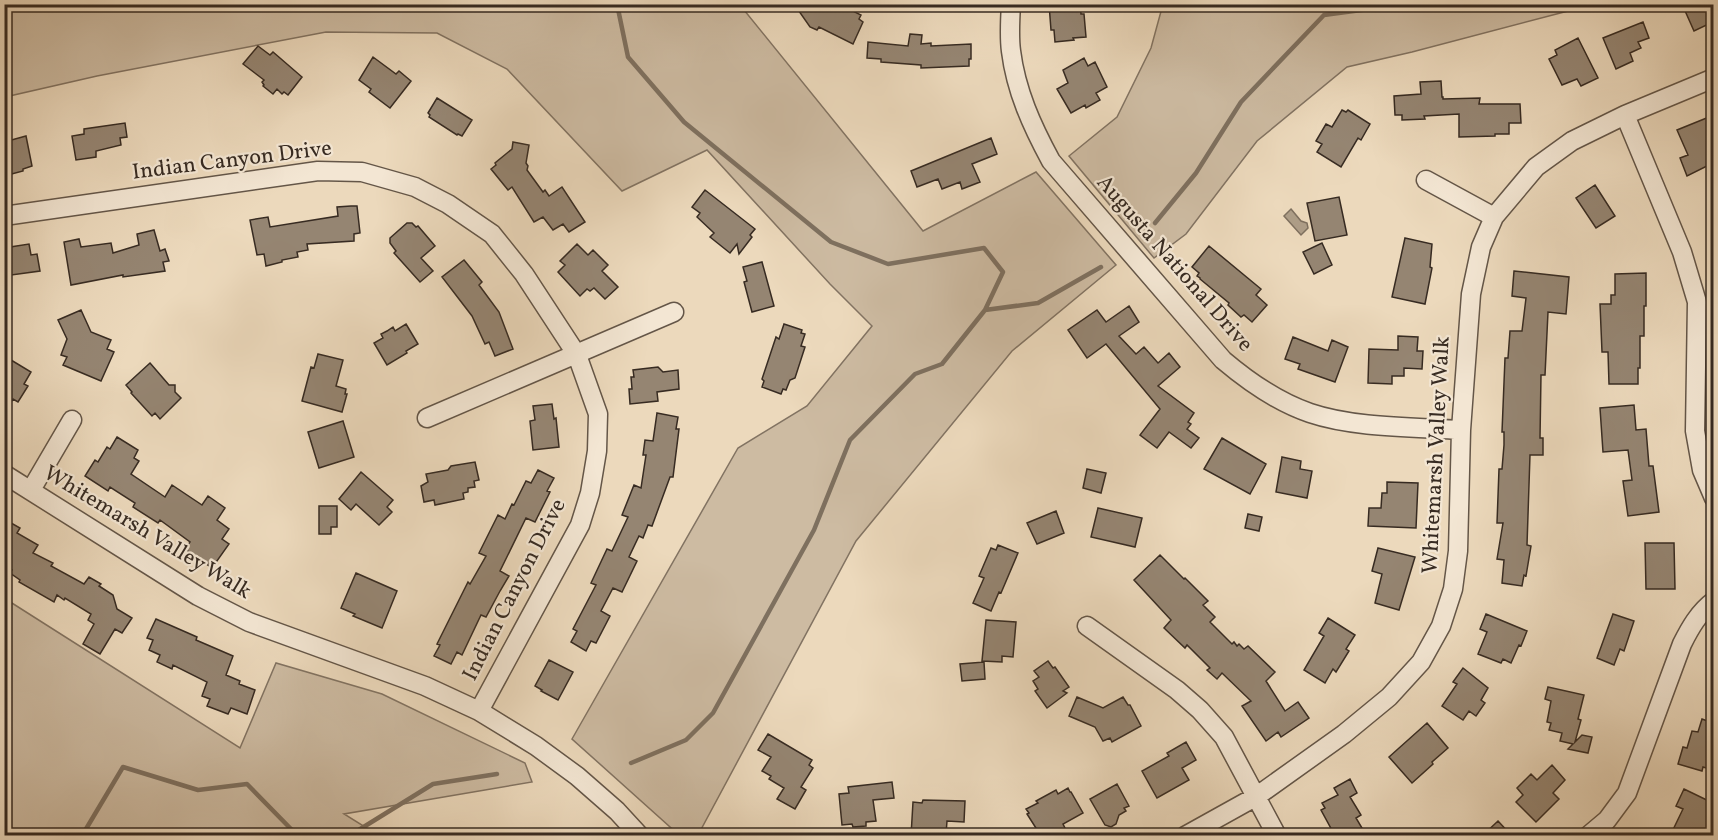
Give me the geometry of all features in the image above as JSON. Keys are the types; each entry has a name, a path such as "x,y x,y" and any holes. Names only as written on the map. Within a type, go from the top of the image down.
{"street":[{"name":"Augusta National Drive","path":"1010,5 1011,50 1019,93 1034,131 1052,161 1223,360 1251,383 1284,403 1311,413 1352,422 1461,430"},
{"name":"Whitemarsh Valley Walk","path":"1185,836 1257,796 1344,734 1389,697 1421,662 1441,626 1453,589 1458,551 1461,430 1471,294 1482,247 1494,217 1536,167 1572,141 1625,115 1713,78"},
{"path":"1625,115 1682,252 1705,300 1695,431 1702,471 1713,498"},
{"name":"Indian Canyon Drive","path":"4,216 318,171 362,172 415,187 448,204 492,234 524,274 577,356 598,414 597,451 591,493 580,525 479,711"},
{"path":"1426,180 1494,217"},
{"path":"427,418 577,356 674,312"},
{"path":"31,490 72,420"},
{"name":"Whitemarsh Valley Walk","path":"4,474 198,596 249,622 425,686 479,711 536,746 577,776 640,836"},
{"path":"1588,836 1606,820 1627,794 1682,644 1691,625 1713,601"},
{"path":"1087,626 1177,690 1200,710 1224,737 1277,836"}],"shaded area":[{"path":"1163,4 1580,5 1568,11 1347,67 1257,141 1186,234 1154,258 1069,156 1117,117 1151,48"},
{"path":"4,5 740,5 923,231 1036,172 1116,265 1012,351 856,541 698,835 679,835 572,739 738,448 807,406 872,326 830,284 707,150 622,191 507,69 437,33 326,32 97,76 5,97"},
{"path":"1291,209 1301,221 1307,223 1308,228 1301,235 1284,216"},
{"path":"4,598 240,748 276,663 382,694 525,763 532,782 344,814 378,835 5,835"}],"building":[{"path":"794,4 839,4 861,15 859,19 863,22 853,44 819,27 817,30 810,27"},
{"path":"1049,4 1080,4 1081,14 1084,14 1086,37 1055,42 1054,30 1051,30"},
{"path":"1682,4 1705,4 1713,22 1694,31"},
{"path":"1643,22 1649,38 1638,42 1641,48 1630,53 1633,61 1616,69 1603,38"},
{"path":"910,34 922,35 921,44 931,43 931,46 971,44 969,66 921,68 921,65 881,62 881,59 867,58 868,42 908,46"},
{"path":"1578,38 1598,78 1581,86 1577,79 1562,85 1549,59 1557,55 1555,50"},
{"path":"258,46 270,55 273,52 302,77 288,95 284,92 282,94 277,89 273,94 263,86 264,80 243,64"},
{"path":"373,57 396,74 399,71 411,81 390,108 369,92 371,89 359,80"},
{"path":"1084,58 1088,66 1095,62 1107,87 1096,93 1100,100 1071,113 1057,89 1068,83 1063,70"},
{"path":"1441,81 1443,99 1480,98 1479,104 1520,104 1521,123 1509,123 1509,134 1459,137 1459,114 1402,120 1402,115 1395,115 1394,96 1421,94 1420,82"},
{"path":"437,98 472,120 462,136 429,117 428,113"},
{"path":"1342,110 1346,112 1348,110 1370,124 1361,140 1358,138 1341,167 1317,152 1322,144 1316,141 1326,124 1332,127"},
{"path":"1709,117 1713,127 1713,163 1687,176 1680,158 1688,155 1677,130"},
{"path":"125,123 127,137 120,138 121,145 96,151 96,157 76,160 72,136 84,134 84,129"},
{"path":"26,136 32,166 4,176 4,142"},
{"path":"991,138 997,154 972,164 980,182 962,189 960,182 942,189 938,179 917,187 911,171"},
{"path":"513,142 529,145 527,170 543,192 545,190 549,196 562,187 585,222 569,232 563,224 553,230 543,217 534,222 512,187 508,190 491,169 512,149"},
{"path":"1595,185 1615,216 1596,228 1576,198"},
{"path":"705,190 755,229 739,254 737,244 730,253 710,237 714,233 697,217 700,213 692,207"},
{"path":"1339,197 1347,235 1315,241 1307,203"},
{"path":"357,206 360,233 354,234 354,241 307,244 308,250 297,252 298,257 266,266 264,254 257,255 250,220 268,217 270,227 338,216 337,207"},
{"path":"407,223 418,226 435,246 421,258 433,271 420,282 394,253 396,251 390,243 390,238"},
{"path":"154,230 160,251 165,249 169,261 163,262 165,271 123,277 123,275 71,285 64,242 79,239 81,247 111,243 113,253 139,245 137,234"},
{"path":"1405,238 1432,244 1430,267 1432,268 1425,304 1392,297"},
{"path":"1322,243 1332,265 1314,274 1303,252"},
{"path":"29,244 31,255 37,254 40,271 4,276 4,248"},
{"path":"577,244 588,255 593,250 608,265 602,271 618,287 605,299 594,288 590,291 587,289 580,296 558,272 565,265 560,261"},
{"path":"1209,246 1261,289 1256,295 1267,305 1252,322 1244,315 1241,317 1228,305 1229,303 1197,276 1199,273 1192,267"},
{"path":"464,260 482,282 479,285 499,312 513,349 495,356 489,342 485,344 472,316 442,277"},
{"path":"762,262 774,306 752,312 744,282 747,281 743,267"},
{"path":"1514,271 1569,277 1566,314 1548,312 1545,375 1541,375 1540,438 1543,438 1543,455 1530,455 1527,545 1531,546 1522,586 1502,583 1504,560 1497,559 1503,523 1497,523 1499,469 1502,469 1504,445 1504,432 1502,432 1505,358 1508,358 1510,331 1522,331 1526,298 1512,296"},
{"path":"1646,273 1644,336 1640,336 1638,384 1609,384 1608,352 1602,352 1600,304 1611,304 1611,295 1615,295 1615,274"},
{"path":"1129,306 1139,322 1119,336 1136,354 1144,347 1158,363 1169,353 1180,367 1158,386 1194,413 1188,422 1191,424 1187,429 1199,438 1191,448 1169,432 1157,448 1140,435 1160,409 1106,344 1087,358 1068,330 1097,310 1106,322"},
{"path":"81,310 91,332 111,340 107,349 114,352 101,381 63,365 67,357 61,355 67,339 58,320"},
{"path":"406,324 418,344 387,365 374,343 383,338 381,334 393,327 395,331"},
{"path":"784,324 802,330 801,333 805,334 801,346 805,347 795,378 790,380 786,390 783,389 781,394 762,387 764,381 762,379 776,337 779,339"},
{"path":"1398,336 1418,337 1417,351 1423,351 1422,369 1404,368 1404,376 1392,376 1392,384 1368,383 1369,349 1398,350"},
{"path":"1293,337 1328,351 1332,340 1348,347 1335,382 1298,369 1300,364 1285,359"},
{"path":"318,354 343,360 336,386 346,389 345,394 347,394 342,412 302,401 311,367 314,368"},
{"path":"11,360 31,372 24,384 28,386 18,402 13,399 4,413 4,371"},
{"path":"150,363 169,385 175,385 175,392 181,398 160,419 155,413 152,416 126,385"},
{"path":"658,367 663,372 678,370 679,389 657,392 658,401 630,404 629,389 632,389 633,370"},
{"path":"552,404 559,447 533,450 530,421 535,420 533,406"},
{"path":"1634,405 1636,430 1646,429 1649,466 1653,466 1659,512 1628,516 1623,481 1632,480 1628,450 1603,452 1600,408"},
{"path":"657,413 678,417 676,429 679,429 673,477 670,477 652,526 648,525 643,538 639,536 629,557 637,561 622,592 613,588 601,611 610,616 596,643 591,641 586,651 571,642 577,631 573,629 596,585 591,583 607,549 612,551 628,517 622,515 634,485 641,488 646,455 643,455 645,440 653,441"},
{"path":"343,421 354,457 319,468 308,432"},
{"path":"117,437 138,450 134,458 139,461 131,474 165,497 172,485 202,505 208,496 225,508 217,520 229,529 222,539 229,544 212,568 185,549 190,542 160,520 158,523 133,507 135,503 110,487 108,491 85,476 95,460 98,462 107,447 110,449"},
{"path":"1222,438 1266,464 1250,494 1204,469"},
{"path":"1282,457 1301,461 1300,469 1312,471 1307,498 1276,492"},
{"path":"475,462 479,480 474,481 475,487 468,488 468,492 463,493 464,499 435,505 434,500 424,502 421,486 428,482 426,474 448,470 451,466"},
{"path":"1087,469 1106,473 1101,493 1083,488"},
{"path":"538,470 554,478 547,491 550,492 535,522 526,518 500,571 509,576 486,617 481,615 462,655 457,652 451,664 434,656 440,645 437,644 468,582 470,584 486,556 479,553 498,515 505,519 526,481 531,483"},
{"path":"361,472 393,500 387,507 392,512 379,525 356,504 351,510 339,499"},
{"path":"1387,482 1418,483 1416,528 1368,526 1369,508 1381,508 1382,493 1387,493"},
{"path":"319,506 337,506 337,527 331,527 331,534 319,534"},
{"path":"1098,508 1142,518 1135,547 1091,537"},
{"path":"1056,511 1064,533 1037,544 1027,523"},
{"path":"1248,514 1262,517 1259,531 1245,528"},
{"path":"4,519 20,528 17,533 38,545 33,553 53,563 51,566 84,584 89,577 101,584 99,586 113,595 117,609 132,618 122,633 115,629 100,654 83,644 94,624 88,620 91,614 57,595 54,602 19,582 20,580 10,573 11,565 4,561"},
{"path":"1645,543 1674,543 1675,589 1646,589"},
{"path":"998,545 1018,553 991,611 973,603 984,578 979,576 991,548 996,550"},
{"path":"1378,548 1415,557 1399,610 1375,603 1382,574 1372,571"},
{"path":"1160,555 1208,601 1203,605 1215,617 1210,622 1232,644 1234,642 1237,646 1239,644 1244,649 1248,646 1275,672 1266,681 1285,711 1298,702 1309,718 1281,737 1278,732 1266,741 1242,706 1251,701 1222,673 1217,679 1207,670 1210,668 1187,645 1185,648 1164,628 1171,620 1134,580"},
{"path":"356,573 397,591 382,628 353,616 355,614 341,608"},
{"path":"1486,614 1527,631 1511,663 1503,659 1501,663 1478,654 1487,632 1480,629"},
{"path":"1613,614 1634,621 1624,651 1620,649 1614,665 1597,658"},
{"path":"1328,618 1355,635 1346,649 1349,651 1336,672 1333,669 1325,683 1304,670 1324,636 1319,633"},
{"path":"156,619 233,656 226,675 240,681 239,684 255,690 247,714 231,708 228,714 207,706 210,699 202,696 207,682 173,665 172,669 157,662 160,655 149,650 153,640 147,638"},
{"path":"986,620 1016,622 1013,657 1002,656 1002,662 982,661"},
{"path":"549,660 573,672 558,700 535,686"},
{"path":"1048,661 1069,687 1063,691 1067,693 1047,708 1035,691 1038,689 1033,681 1039,677 1034,671"},
{"path":"984,662 985,679 962,681 960,664"},
{"path":"1463,668 1488,688 1481,700 1485,703 1476,716 1469,711 1463,720 1442,706 1457,684 1453,682"},
{"path":"1548,687 1584,695 1575,742 1582,735 1592,737 1588,753 1568,749 1573,744 1560,741 1562,733 1549,730 1551,723 1547,722 1551,701 1545,699"},
{"path":"1077,697 1103,708 1123,697 1141,726 1112,742 1110,738 1103,741 1095,727 1069,716"},
{"path":"1702,719 1713,723 1713,770 1703,767 1702,771 1678,764 1683,747 1687,748 1692,731 1698,732"},
{"path":"1427,723 1448,748 1412,783 1389,757"},
{"path":"768,734 812,760 809,765 813,768 801,787 806,790 795,809 777,799 784,788 769,779 771,776 762,771 771,757 758,750"},
{"path":"1186,742 1196,760 1182,768 1189,780 1157,798 1142,771 1169,756 1167,753"},
{"path":"1552,765 1565,780 1553,793 1559,799 1536,822 1516,802 1523,795 1517,788 1531,774 1537,780"},
{"path":"1350,779 1357,793 1350,797 1361,815 1356,818 1362,828 1349,836 1339,836 1336,831 1333,832 1321,810 1325,808 1322,803 1338,795 1334,788"},
{"path":"892,782 894,798 873,800 876,821 866,822 866,826 842,825 839,794 849,793 848,787"},
{"path":"1117,784 1129,806 1124,808 1126,811 1119,815 1116,824 1111,827 1105,825 1090,799"},
{"path":"1068,788 1083,813 1063,824 1069,836 1041,836 1026,809 1056,790 1058,794"},
{"path":"1684,789 1713,803 1713,828 1709,826 1705,836 1670,836 1683,809 1676,806"},
{"path":"923,800 965,801 964,822 947,821 946,834 911,836 913,802 922,803"},
{"path":"1498,821 1512,836 1482,836"}],"waterway":[{"path":"617,4 628,57 684,122 831,242 888,264 984,248 1003,272 985,310"},
{"path":"1155,223 1196,173 1241,102 1324,15 1406,4"},
{"path":"631,763 686,740 713,713 814,530 850,440 915,374 942,364 985,310 1038,303 1101,267"},
{"path":"76,836 83,834 123,767 198,790 247,784 299,836"},
{"path":"349,836 433,784 497,774"}]}
